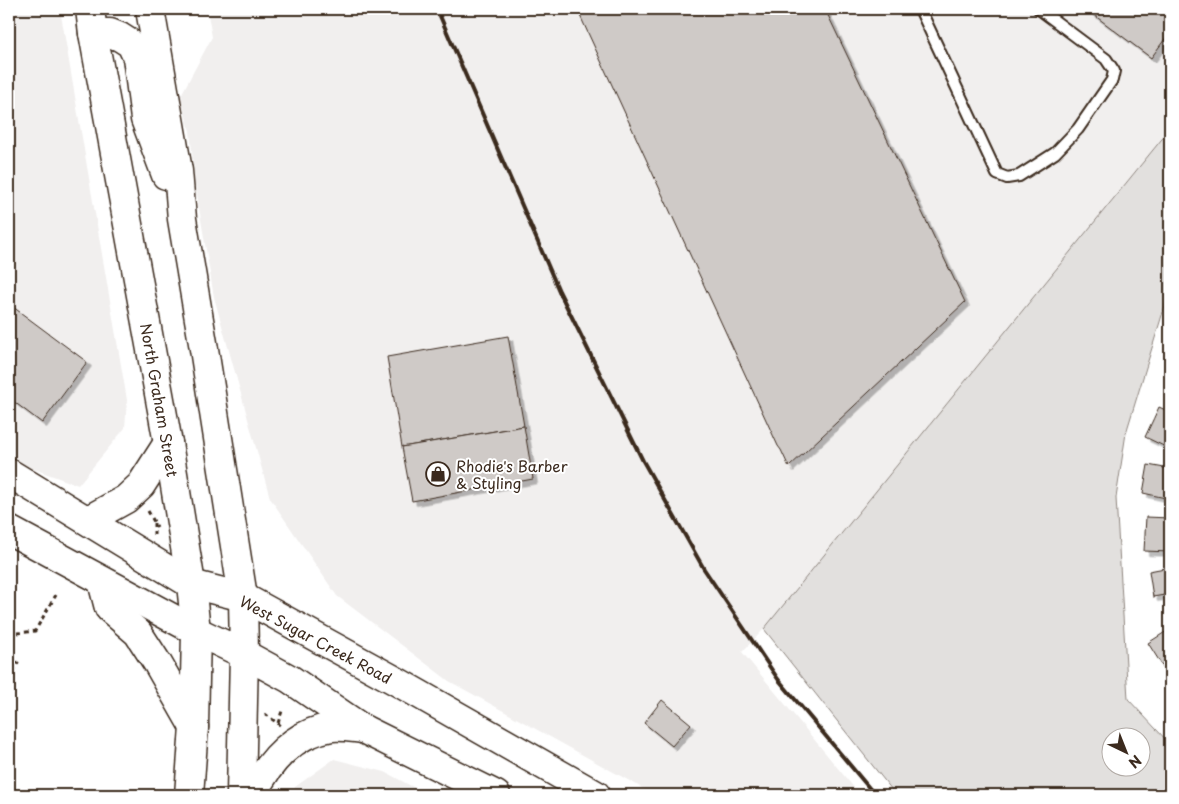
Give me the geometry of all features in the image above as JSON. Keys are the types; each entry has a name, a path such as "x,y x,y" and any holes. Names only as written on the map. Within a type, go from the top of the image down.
{"main road":[{"path":"147,15 178,171 182,219 243,597 244,654 241,795"},
{"path":"91,21 110,34 120,36 131,44 137,57 146,119 182,219"},
{"name":"North Graham Street","path":"91,21 168,443 191,584 196,631 194,727 189,795"},
{"path":"88,520 126,499 141,485 168,443"},
{"name":"West Sugar Creek Road","path":"9,473 191,584 243,597 396,681 596,795"},
{"path":"9,530 196,631 290,679 363,729 496,795"},
{"path":"102,580 109,608 138,633 194,727"},
{"path":"252,795 259,781 284,748 302,736 314,731 334,727 363,729"}],"lane":[{"path":"920,9 997,174 1007,178 1019,176 1055,153 1078,129 1112,80 1114,71 1106,59 1039,9"}],"path":[{"path":"144,503 158,529"},
{"path":"154,521 154,542"},
{"path":"154,532 158,529 163,530"},
{"path":"9,634 35,631 56,595"},
{"path":"9,658 18,663 9,680"},
{"path":"278,723 282,710"},
{"path":"262,713 278,723 282,728"}],"shaded area":[{"path":"9,9 60,9 127,400 125,428 78,485 31,468 9,456"},
{"path":"207,9 1170,9 1170,129 764,629 742,652 860,795 655,795 449,681 337,596 270,498 214,297 195,184 190,131 180,97 212,37"},
{"path":"1170,129 1170,289 1126,433 1116,498 1128,699 1170,744 1170,795 896,795 764,629"},
{"path":"334,759 385,772 428,795 293,795 295,787"}],"building":[{"path":"577,9 825,9 965,302 789,467 778,446"},
{"path":"1086,9 1170,9 1170,32 1151,58"},
{"path":"9,304 87,362 42,423 9,398"},
{"path":"508,336 524,426 402,447 387,357"},
{"path":"1159,407 1170,412 1170,449 1145,437"},
{"path":"524,426 533,479 412,501 402,447"},
{"path":"1148,465 1170,469 1170,499 1143,493"},
{"path":"1146,517 1170,518 1170,552 1144,551"},
{"path":"1170,567 1170,594 1153,597 1149,571"},
{"path":"1170,629 1170,667 1165,670 1148,643"},
{"path":"662,700 691,724 672,746 644,723"}],"railway":[{"path":"437,9 559,291 643,461 704,569 778,679 875,795"}],"place":[{"name":"Rhodie's Barber & Styling","path":"438,474"}]}
